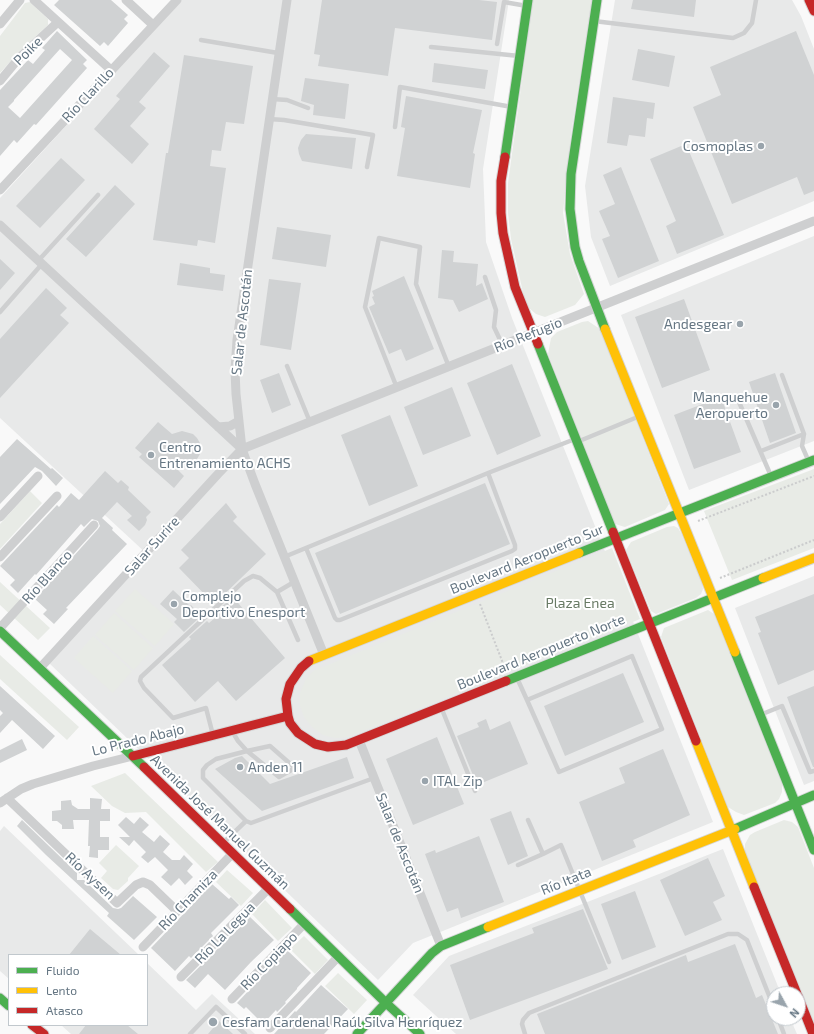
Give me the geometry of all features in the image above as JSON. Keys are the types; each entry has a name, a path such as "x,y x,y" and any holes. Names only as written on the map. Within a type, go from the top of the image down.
{"street":[{"path":"0,24 20,0"},
{"path":"34,0 111,70"},
{"path":"126,0 153,26"},
{"name":"Río Clarillo","path":"0,190 177,0"},
{"name":"Salar de Ascotán","path":"287,0 268,119 237,340 235,370 236,394 242,449 324,655"},
{"path":"597,0 571,174 571,220 575,247 597,308 814,850"},
{"path":"809,0 814,11"},
{"path":"527,3 501,181 501,213 508,259 515,287 794,986"},
{"name":"Poike","path":"0,81 19,58 58,22"},
{"name":"Río Refugio","path":"242,449 814,221"},
{"path":"0,225 242,449"},
{"path":"218,427 230,426 239,421"},
{"name":"Salar Surire","path":"40,668 242,449"},
{"name":"Boulevard Aeropuerto Sur","path":"288,716 286,707 287,691 295,675 301,668 324,655 811,461"},
{"path":"0,517 38,476"},
{"path":"0,557 57,496"},
{"name":"Río Blanco","path":"0,628 94,525"},
{"name":"Boulevard Aeropuerto Norte","path":"288,716 290,723 298,733 316,744 328,747 346,746 814,558"},
{"name":"Avenida José Manuel Guzmán","path":"0,631 133,756 386,1003 420,1034"},
{"name":"Lo Prado Abajo","path":"3,800 21,789 48,779 288,716"},
{"name":"Salar de Ascotán","path":"359,740 441,946"},
{"name":"Río Itata","path":"357,1034 432,953 441,946 732,830 814,795"},
{"name":"Río Aysen","path":"3,800 117,902 136,885 143,882 150,885 177,911"},
{"name":"Río Chamiza","path":"143,947 233,853"},
{"name":"Río La Legua","path":"181,977 269,888"},
{"name":"Río Copiapo","path":"232,1000 305,923"},
{"path":"270,1028 339,956"},
{"path":"0,998 8,1005"},
{"path":"806,1016 813,1034"},
{"path":"33,1026 44,1034"}],"lane":[{"path":"594,21 733,38 744,33 752,23 756,0"},
{"path":"497,44 504,2 527,3"},
{"path":"201,40 278,53"},
{"path":"431,47 519,56"},
{"path":"395,127 400,87 512,107"},
{"path":"272,99 287,100 308,108"},
{"path":"268,119 284,120 373,135 367,167"},
{"path":"0,312 98,195"},
{"path":"397,388 366,307 379,238 420,247 416,284 449,367"},
{"path":"485,277 496,310 494,327 503,346"},
{"path":"287,366 310,422"},
{"path":"782,375 804,434 802,446 811,461"},
{"path":"739,402 771,476"},
{"path":"284,557 488,473 640,416"},
{"path":"761,451 804,434"},
{"path":"306,548 337,620 512,551 515,549 515,545 488,473"},
{"path":"214,736 206,708 173,718 144,688 140,681 141,677 244,581 253,576 260,578 277,592 298,640"},
{"path":"277,592 294,582"},
{"path":"517,677 527,700 559,772 662,729 632,656 527,700"},
{"path":"760,715 782,706 810,772 814,771"},
{"path":"441,707 475,791"},
{"path":"232,731 246,751 279,777 295,768 270,746 246,751 216,759 207,764 202,770 203,778 248,822"},
{"path":"223,843 248,822 374,778"},
{"path":"528,820 543,854"},
{"path":"518,865 561,845 609,962"},
{"path":"525,1034 522,1024 523,1020 529,1013 728,934 738,934 747,940 766,988"},
{"path":"190,1034 216,1007 245,1034"}],"path":[{"path":"698,521 814,476"},
{"path":"720,578 814,540"},
{"path":"476,594 502,661"}],"shaded area":[{"path":"181,0 509,0 483,169 486,242 512,318 713,822 413,943 378,980 49,663 147,554 0,418 0,198"},
{"path":"615,0 792,0 801,16 814,49 814,201 610,286 591,237 585,186"},
{"path":"814,236 814,441 689,490 621,315"},
{"path":"814,576 814,781 804,785 735,608"},
{"path":"4,826 138,954 8,954 8,978 0,971 0,831"},
{"path":"723,849 778,986 766,986 766,1026 794,1026 797,1034 456,1034 413,995 449,956"},
{"path":"148,964 196,1010 212,994 255,1034 71,1034 62,1026 148,1026"}],"green space":[{"path":"533,0 592,0 571,134 563,213 570,254 584,294 575,305 545,317 536,314 529,308 524,297 511,239 508,213 508,183"},
{"path":"30,2 48,19 48,25 18,53 0,73 0,36 25,3"},
{"path":"588,321 600,329 669,504 665,510 625,527 615,524 548,354 551,338 557,332"},
{"path":"814,469 814,548 732,580 704,511"},
{"path":"30,491 42,503 0,549 0,524"},
{"path":"674,526 678,528 681,533 702,583 703,589 701,594 696,598 656,614 651,611 626,550 631,542 667,527"},
{"name":"Plaza Enea","path":"612,548 640,619 348,737 335,738 323,735 312,727 304,717 300,706 300,693 305,681 313,671"},
{"path":"0,582 50,628 38,640 0,605"},
{"path":"135,589 174,624 155,646 115,611"},
{"path":"708,610 714,614 782,784 782,792 779,799 775,803 744,815 728,807 661,637 664,628"},
{"path":"114,613 153,648 134,670 95,635"},
{"path":"93,636 132,671 113,693 74,658"},
{"path":"0,655 79,727 67,740 0,679"},
{"path":"125,773 218,862 206,872 146,812 125,813 112,806 91,786"},
{"path":"784,820 792,822 798,827 814,868 814,1022 806,1002 806,986 799,986 745,851 745,844 750,835"},
{"path":"116,845 139,866 128,878 128,881 118,890 113,889 101,878 107,871 99,863"},
{"path":"227,870 253,893 241,906 216,882"},
{"path":"265,900 292,928 278,941 252,914"},
{"path":"304,936 328,960 315,974 290,949"},
{"path":"338,973 367,1000 354,1014 325,986"}],"building":[{"path":"59,0 111,0 128,15 124,19 128,23 108,46 104,42 100,46 54,5"},
{"path":"322,0 479,0 497,2 492,40 395,28 388,76 318,66 320,55 314,54"},
{"path":"633,0 696,0 694,17 631,9"},
{"path":"57,31 87,60 83,64 87,68 36,125 34,124 17,143 14,140 0,156 0,90 28,60 33,64 45,50 42,48","holes":["60,49 72,60 20,118 8,107"]},
{"name":"Cosmoplas","path":"796,31 814,75 814,191 804,195 797,177 732,204 693,107 721,95 710,67"},
{"path":"638,49 675,56 669,87 632,80"},
{"path":"154,52 170,66 139,102 146,108 130,126 149,144 132,164 94,129 120,99 116,96"},
{"path":"184,55 253,66 244,124 226,122 221,151 212,150 210,166 226,168 215,243 198,240 197,246 153,240 166,153 168,153"},
{"path":"434,63 488,70 485,89 432,82"},
{"path":"305,78 349,84 345,119 313,115 314,105 301,101"},
{"path":"406,96 482,110 473,153 475,154 470,188 397,176 405,128 401,127"},
{"path":"613,97 655,103 653,119 647,118 645,137 629,135 627,146 607,143"},
{"path":"306,134 356,138 352,169 302,161 298,148 301,140"},
{"path":"686,144 724,235 677,254 666,226 676,221 650,159"},
{"path":"61,158 85,180 40,228 16,206"},
{"path":"621,167 659,261 618,278 602,239 610,236 599,211 615,204 603,175"},
{"path":"115,185 135,204 86,257 66,239"},
{"path":"277,227 331,235 326,267 272,259"},
{"path":"442,250 454,251 453,262 478,264 476,286 482,283 488,299 459,312 453,300 438,298"},
{"path":"0,259 15,273 0,290"},
{"path":"180,263 210,268 210,273 225,275 223,291 177,285"},
{"path":"404,276 434,349 406,361 401,349 389,354 369,307 375,304 372,297 374,296 372,291"},
{"path":"269,279 301,283 291,350 260,345"},
{"path":"46,288 67,308 60,315 69,323 0,398 0,339"},
{"path":"684,299 710,370 662,388 635,317"},
{"path":"512,364 541,436 497,455 467,383"},
{"path":"279,373 291,405 272,413 260,380"},
{"path":"775,373 796,433 770,443 749,382"},
{"path":"452,387 471,436 423,455 404,407"},
{"path":"721,397 741,452 694,469 674,415"},
{"path":"390,415 418,486 369,506 341,435"},
{"path":"158,422 172,434 182,431 193,434 200,443 200,454 193,464 178,470 184,476 174,488 139,457 142,454 135,448"},
{"path":"17,439 63,478 56,486 42,471 35,467 0,504 0,457"},
{"path":"105,471 118,483 121,480 129,487 128,490 151,512 146,517 147,520 145,525 139,531 127,520 132,516 117,502 102,518 127,544 66,608 68,609 54,624 43,614 47,610 35,599 98,529 100,526 98,521 92,519 84,527 81,524 18,593 10,585 15,580 0,566 57,505 59,507 71,493 79,500"},
{"path":"485,483 510,544 340,614 315,553"},
{"path":"226,503 237,517 233,521 266,554 214,604 179,568 189,558 181,550"},
{"path":"173,590 190,606 191,605 201,616 184,632 174,622 177,619 160,604"},
{"path":"814,594 814,670 778,685 758,633 761,632 755,617"},
{"path":"233,597 285,658 236,701 218,681 195,702 162,665 191,639 189,637 207,621 209,623 222,612 219,609"},
{"path":"623,673 644,722 565,756 544,706"},
{"path":"0,686 55,736 43,749 12,720 0,733 0,716 3,713 0,710"},
{"path":"814,686 814,767 813,767 787,697"},
{"path":"486,719 490,730 510,721 528,764 477,785 457,736 479,727 477,723"},
{"name":"ITAL Zip","path":"437,737 464,804 413,825 386,759"},
{"path":"22,739 27,750 0,763 0,750"},
{"path":"663,749 690,815 633,840 636,847 602,861 579,802 625,783 619,768"},
{"path":"242,756 270,784 347,757 354,778 262,811 215,769 235,758"},
{"path":"90,798 102,799 101,809 110,809 110,821 100,821 100,837 109,837 109,850 98,850 98,858 89,857 89,820 73,820 74,829 62,829 62,825 57,821 52,821 52,811 61,810 61,801 71,800 72,805 78,809 90,809"},
{"path":"511,811 528,856 508,865 490,819"},
{"path":"126,817 134,824 140,817 149,825 142,832 154,842 160,835 170,844 163,852 172,860 180,860 184,855 193,864 187,871 193,877 185,885 179,878 171,886 161,877 168,870 155,857 148,863 141,857 146,852 134,840 129,846 119,837 130,837 118,825"},
{"path":"22,820 77,873 77,880 84,880 113,908 121,908 133,896 157,917 134,940 107,916 109,913 17,826"},
{"path":"479,836 504,902 461,918 458,908 447,912 425,854 435,850 436,853"},
{"path":"708,858 725,896 713,902 722,920 685,936 660,880"},
{"path":"212,884 229,899 231,897 239,905 211,933 213,936 191,958 189,956 175,971 151,948"},
{"path":"635,891 656,947 622,960 601,904"},
{"path":"583,909 608,969 470,1020 450,965 534,933 532,928"},
{"path":"250,917 274,940 225,990 208,974 195,988 186,980"},
{"path":"90,929 120,954 70,954"},
{"path":"735,944 756,998 762,995 766,1005 766,1026 775,1026 778,1034 545,1034 537,1014 686,955 688,962"},
{"path":"287,950 311,973 285,1002 286,1003 277,1012 276,1010 263,1024 246,1007 244,1009 237,1003"},
{"path":"321,985 348,1009 324,1034 274,1034 295,1011 296,1012"},
{"path":"219,1021 233,1034 208,1034"},
{"path":"85,1026 128,1026 138,1034 79,1034"}],"traffic: fast":[{"path":"505,157 528,0"},
{"path":"597,0 571,174 570,209 575,247 579,261 605,329"},
{"path":"538,344 613,532"},
{"path":"579,553 814,460"},
{"path":"506,681 763,578"},
{"path":"0,631 144,767"},
{"path":"735,652 814,850"},
{"path":"735,829 814,795"},
{"path":"290,909 386,1003 420,1034"},
{"path":"357,1034 432,953 441,946 488,927"},
{"path":"0,998 8,1005"}],"traffic: slow":[{"path":"605,329 735,652"},
{"path":"309,661 579,553"},
{"path":"763,578 814,558"},
{"path":"696,741 754,887"},
{"path":"488,927 735,829"}],"traffic: jam":[{"path":"809,0 814,11"},
{"path":"505,157 501,181 501,213 503,233 515,287 538,344"},
{"path":"613,532 696,741"},
{"path":"309,661 301,668 290,684 286,699 288,716 290,723 298,733 315,744 328,747 346,745 506,681"},
{"path":"133,756 288,716"},
{"path":"144,767 290,909"},
{"path":"754,887 794,986"},
{"path":"806,1016 813,1034"},
{"path":"33,1026 44,1034"}],"place":[{"name":"Cosmoplas","path":"761,146"},
{"name":"Andesgear","path":"740,324"},
{"name":"Manquehue Aeropuerto","path":"776,405"},
{"name":"Centro Entrenamiento ACHS","path":"151,455"},
{"name":"Complejo Deportivo Enesport","path":"174,604"},
{"name":"Anden 11","path":"240,767"},
{"name":"ITAL Zip","path":"425,781"},
{"name":"Cesfam Cardenal Raúl Silva Henríquez","path":"213,1022"}]}
